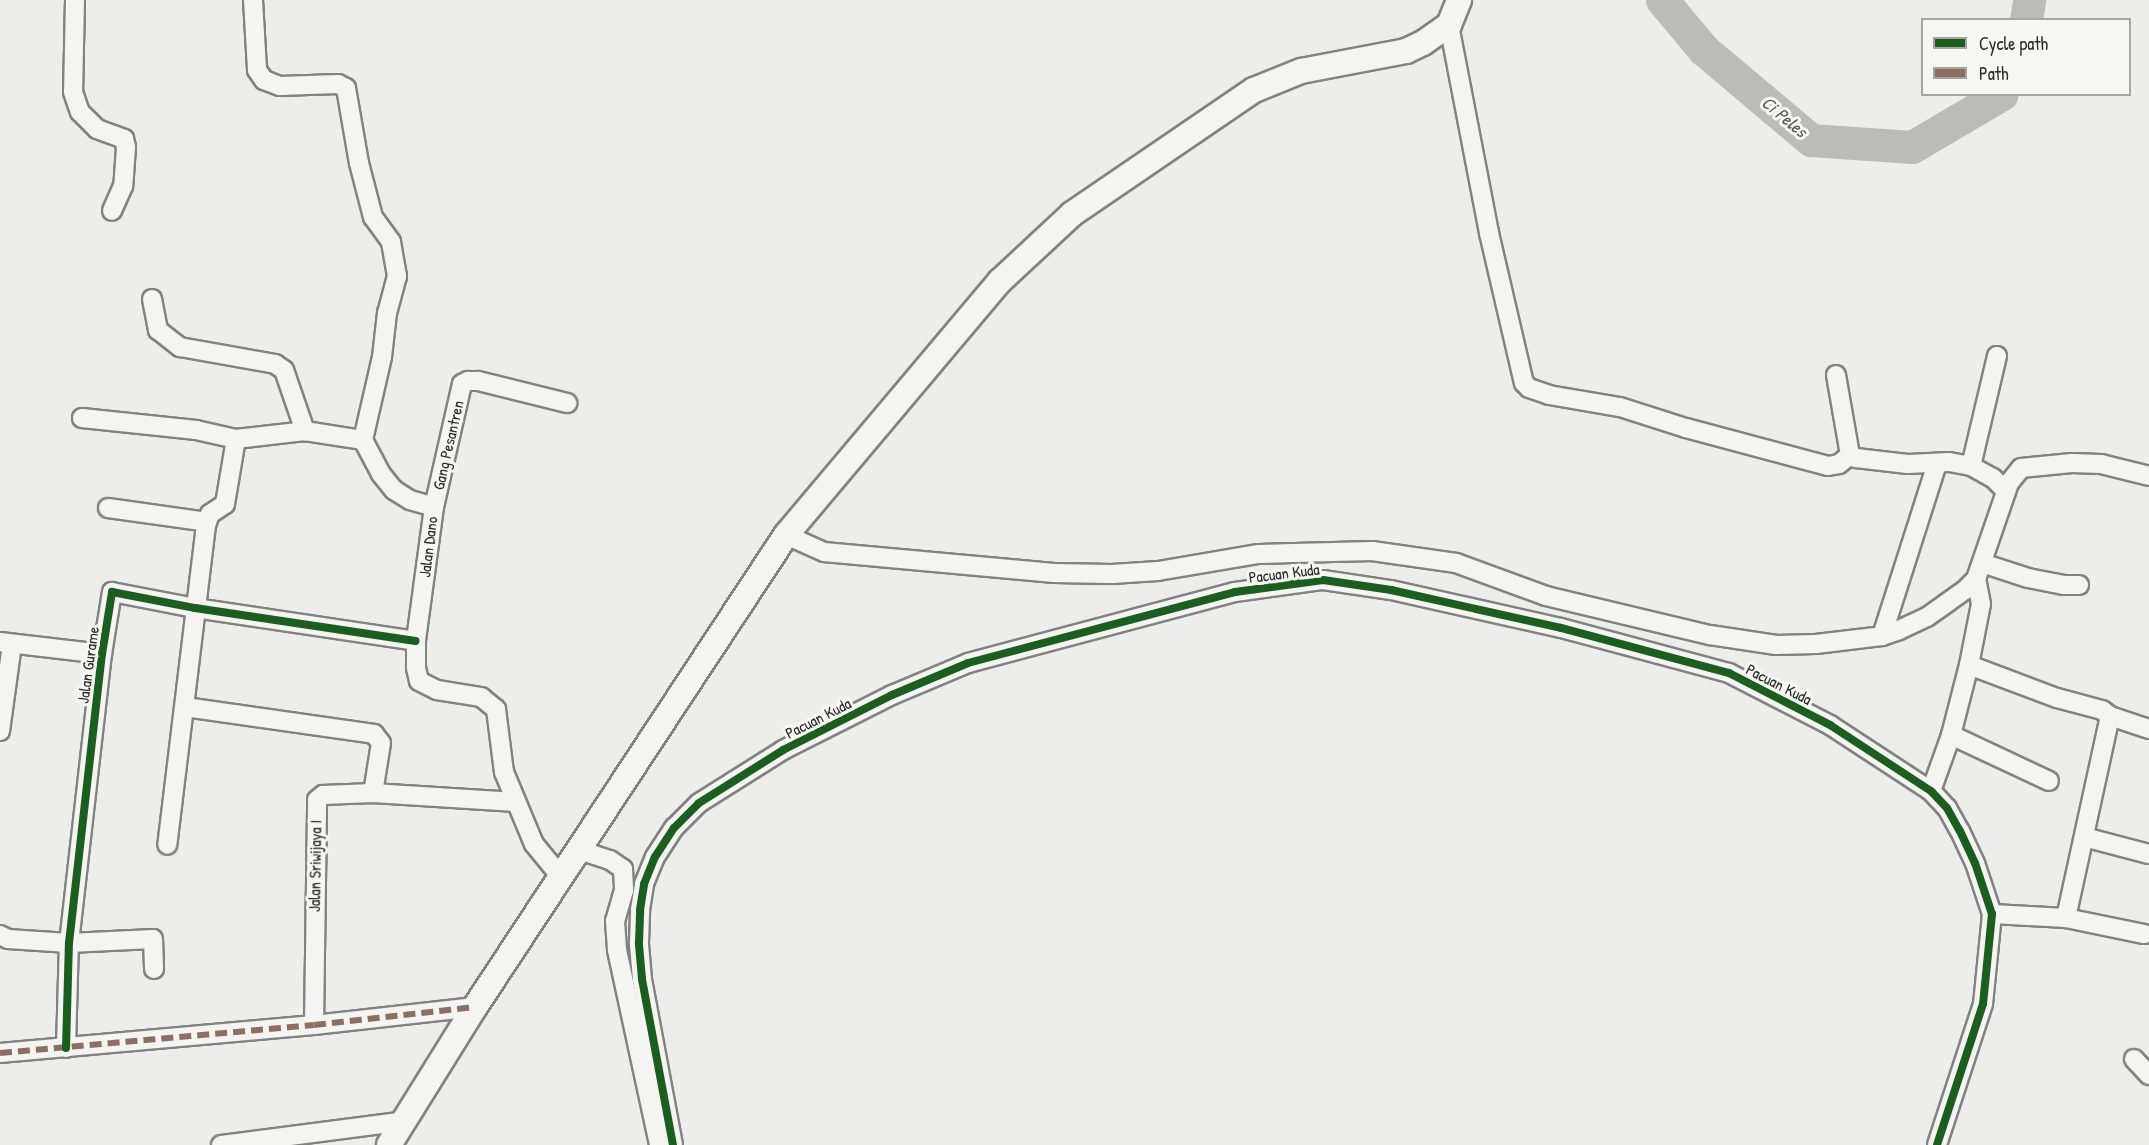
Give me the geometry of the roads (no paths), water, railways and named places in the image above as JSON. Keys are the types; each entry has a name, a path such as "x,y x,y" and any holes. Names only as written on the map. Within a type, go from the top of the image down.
{"main road":[{"path":"389,1145 475,1007 786,535 1000,281 1072,214 1263,85 1301,71 1406,51 1423,43 1449,25 1459,0"}],"street":[{"path":"75,0 73,92 80,111 102,133 124,139 126,147 123,186 112,211"},
{"path":"82,418 205,431 236,439 305,431 363,440 382,357 387,313 397,276 390,242 373,217 359,163 346,88 338,84 280,86 264,80 257,70 253,0"},
{"path":"1449,25 1486,221 1524,383 1529,388 1550,395 1620,407 1686,428 1828,466 1839,464 1850,455"},
{"path":"152,299 158,330 180,347 275,364 285,370 305,431"},
{"path":"1971,466 1997,356"},
{"path":"1836,375 1850,455"},
{"name":"Gang Pesantren","path":"434,507 462,384 468,381 478,381 567,404"},
{"path":"167,845 207,522 210,514 225,504 236,439"},
{"name":"Jalan Dano","path":"363,440 381,474 394,490 410,500 434,507 416,641 416,668 419,681 437,690 481,697 496,709 504,772 516,802"},
{"path":"1850,455 1856,458 1908,464 1949,462 1971,466 1993,478 2006,491"},
{"path":"1882,636 1937,464"},
{"path":"1931,791 1951,735 1969,665 1981,604 1979,571 2006,491 2021,468 2046,464 2101,464 2149,476"},
{"path":"108,508 207,522"},
{"path":"786,535 824,552 1054,573 1135,573 1259,554 1372,551 1456,563 1546,596 1710,635 1776,645 1816,644 1882,636 1927,617 1979,571 2063,585 2079,585"},
{"name":"Pacuan Kuda","path":"673,1145 642,979 639,943 644,884 655,857 674,828 699,803 783,750 892,695 968,663 1235,592 1323,580 1391,590 1624,643 1729,674 1830,725 1931,791 1947,808 1960,831 1975,863 1992,914 1983,1004 1937,1145"},
{"name":"Jalan Gurame","path":"66,1048 69,944 102,654 112,592 195,608 416,641"},
{"path":"0,731 6,643 102,654"},
{"path":"1969,665 2057,698 2102,710 2110,716 2149,729"},
{"path":"185,707 374,734 381,742 373,793"},
{"path":"2066,918 2110,716"},
{"path":"1951,735 2049,782"},
{"name":"Jalan Sriwijaya I","path":"314,1025 317,800 323,795 373,793 516,802"},
{"path":"516,802 534,844 561,877"},
{"path":"2084,837 2149,854"},
{"path":"579,850 609,860 623,869 624,890 615,921 618,950 659,1145"},
{"path":"1992,914 2066,918 2144,934"},
{"path":"0,935 8,939 69,944 153,939 154,969"},
{"path":"0,1053 314,1025 475,1007"},
{"path":"2134,1059 2149,1075"},
{"path":"221,1145 405,1121"}],"waterway":[{"name":"Ci Peles","path":"1662,0 1704,50 1811,140 1912,147 1999,96"},
{"name":"Ci Peles","path":"2026,18 2029,0"}]}
